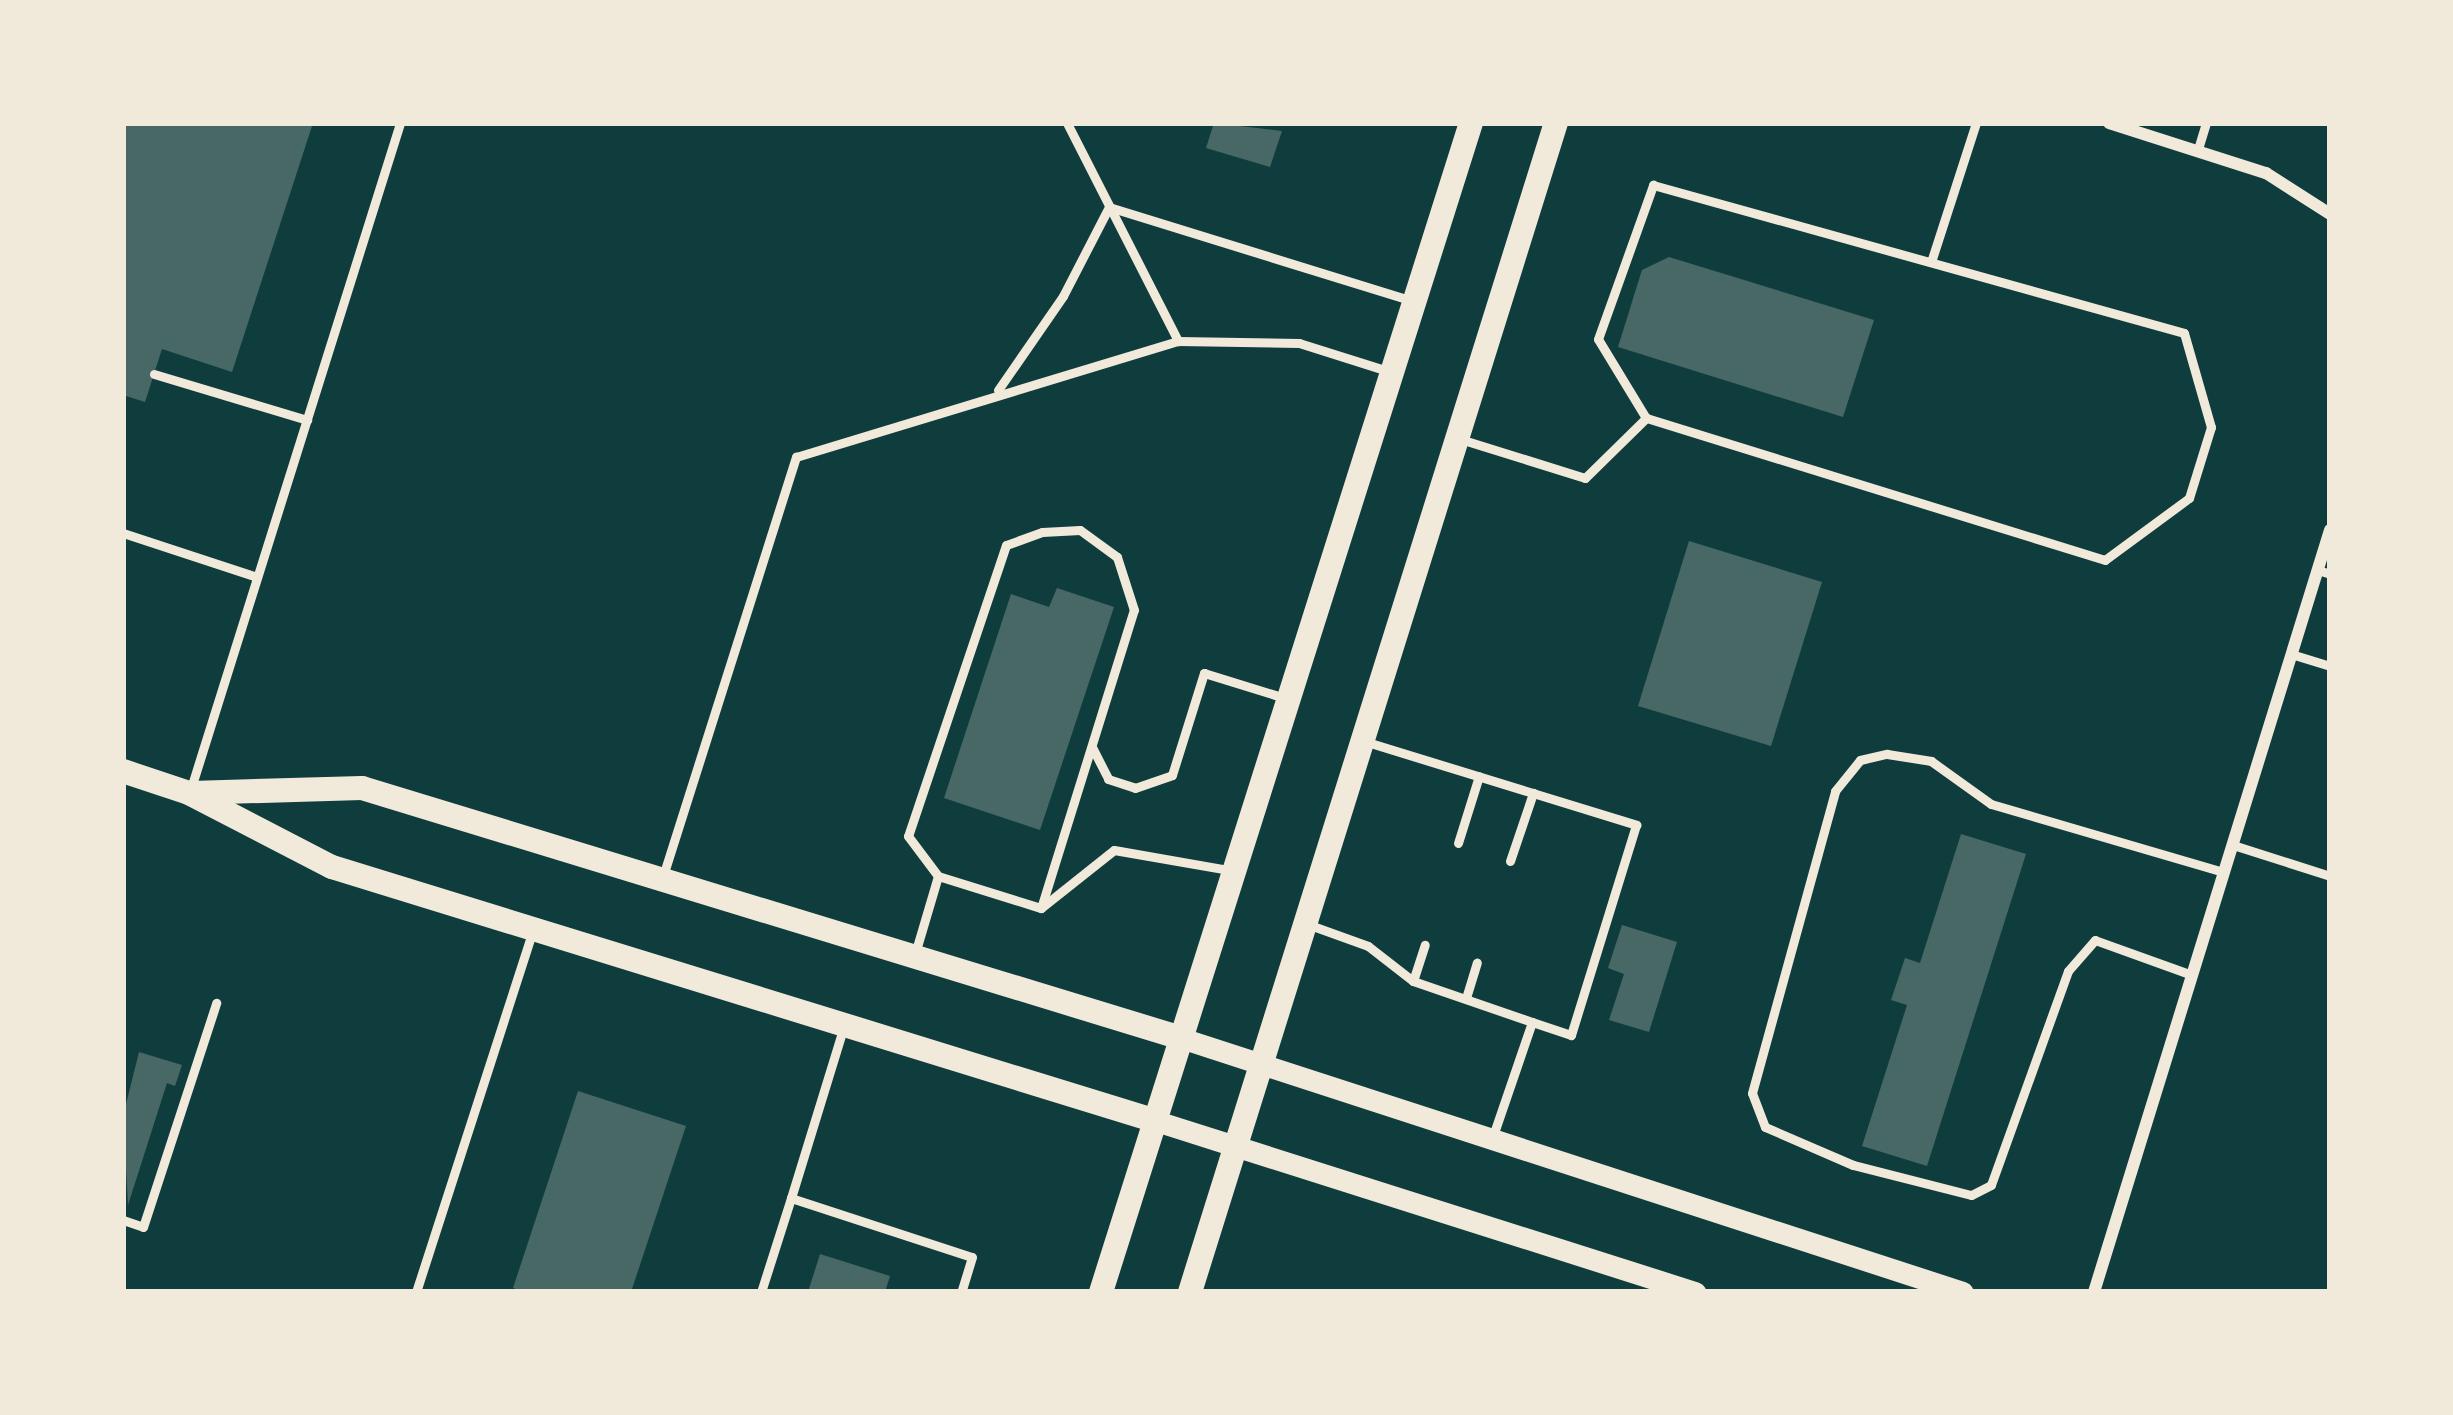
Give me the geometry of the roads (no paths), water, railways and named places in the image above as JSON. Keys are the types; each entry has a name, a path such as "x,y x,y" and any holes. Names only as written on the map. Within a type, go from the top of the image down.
{"main road":[{"path":"1101,1292 1229,869 1472,123"},
{"path":"1190,1292 1556,123"},
{"path":"123,771 189,793 332,867 1154,1120"},
{"path":"189,793 362,788 1178,1037"}],"street":[{"path":"2109,123 2266,173 2330,214"},
{"path":"2094,1292 2291,654 2324,572 2330,530"},
{"path":"1178,1037 1963,1292"},
{"path":"1154,1120 1695,1292"}],"lane":[{"path":"189,793 400,123"},
{"path":"1066,123 1178,341"},
{"path":"1931,262 1976,123"},
{"path":"2198,149 2206,123"},
{"path":"1653,184 2184,333 2211,427 2188,498 2105,560 1646,418 1598,339 1653,184"},
{"path":"1109,207 1414,302"},
{"path":"998,390 1064,296 1109,207"},
{"path":"662,880 796,457 998,390 1178,341 1299,343 1391,372"},
{"path":"154,374 307,421"},
{"path":"1456,437 1585,478 1646,418"},
{"path":"1080,530 1117,557 1134,610 1041,908 938,876 908,836 1006,545 1042,532 1080,530"},
{"path":"123,533 257,578"},
{"path":"2291,654 2330,666"},
{"path":"1091,745 1108,779 1135,788 1172,775 1204,673 1285,698"},
{"path":"1307,924 1368,946 1414,981 1571,1034 1636,825 1362,741"},
{"path":"2192,975 2095,940 2068,970 1991,1185 1970,1195 1853,1165 1765,1126 1752,1093 1835,790 1860,760 1887,754 1930,761 1991,804 2224,872"},
{"path":"1458,842 1479,776"},
{"path":"1510,861 1533,793"},
{"path":"2233,844 2330,876"},
{"path":"1041,908 1114,850 1174,854 1229,869"},
{"path":"914,957 938,876"},
{"path":"416,1292 533,929"},
{"path":"1414,981 1425,945"},
{"path":"1466,998 1477,963"},
{"path":"123,1220 143,1227 216,1003"},
{"path":"1492,1139 1532,1022"},
{"path":"761,1292 844,1024"},
{"path":"791,1198 972,1257 961,1292"}]}
